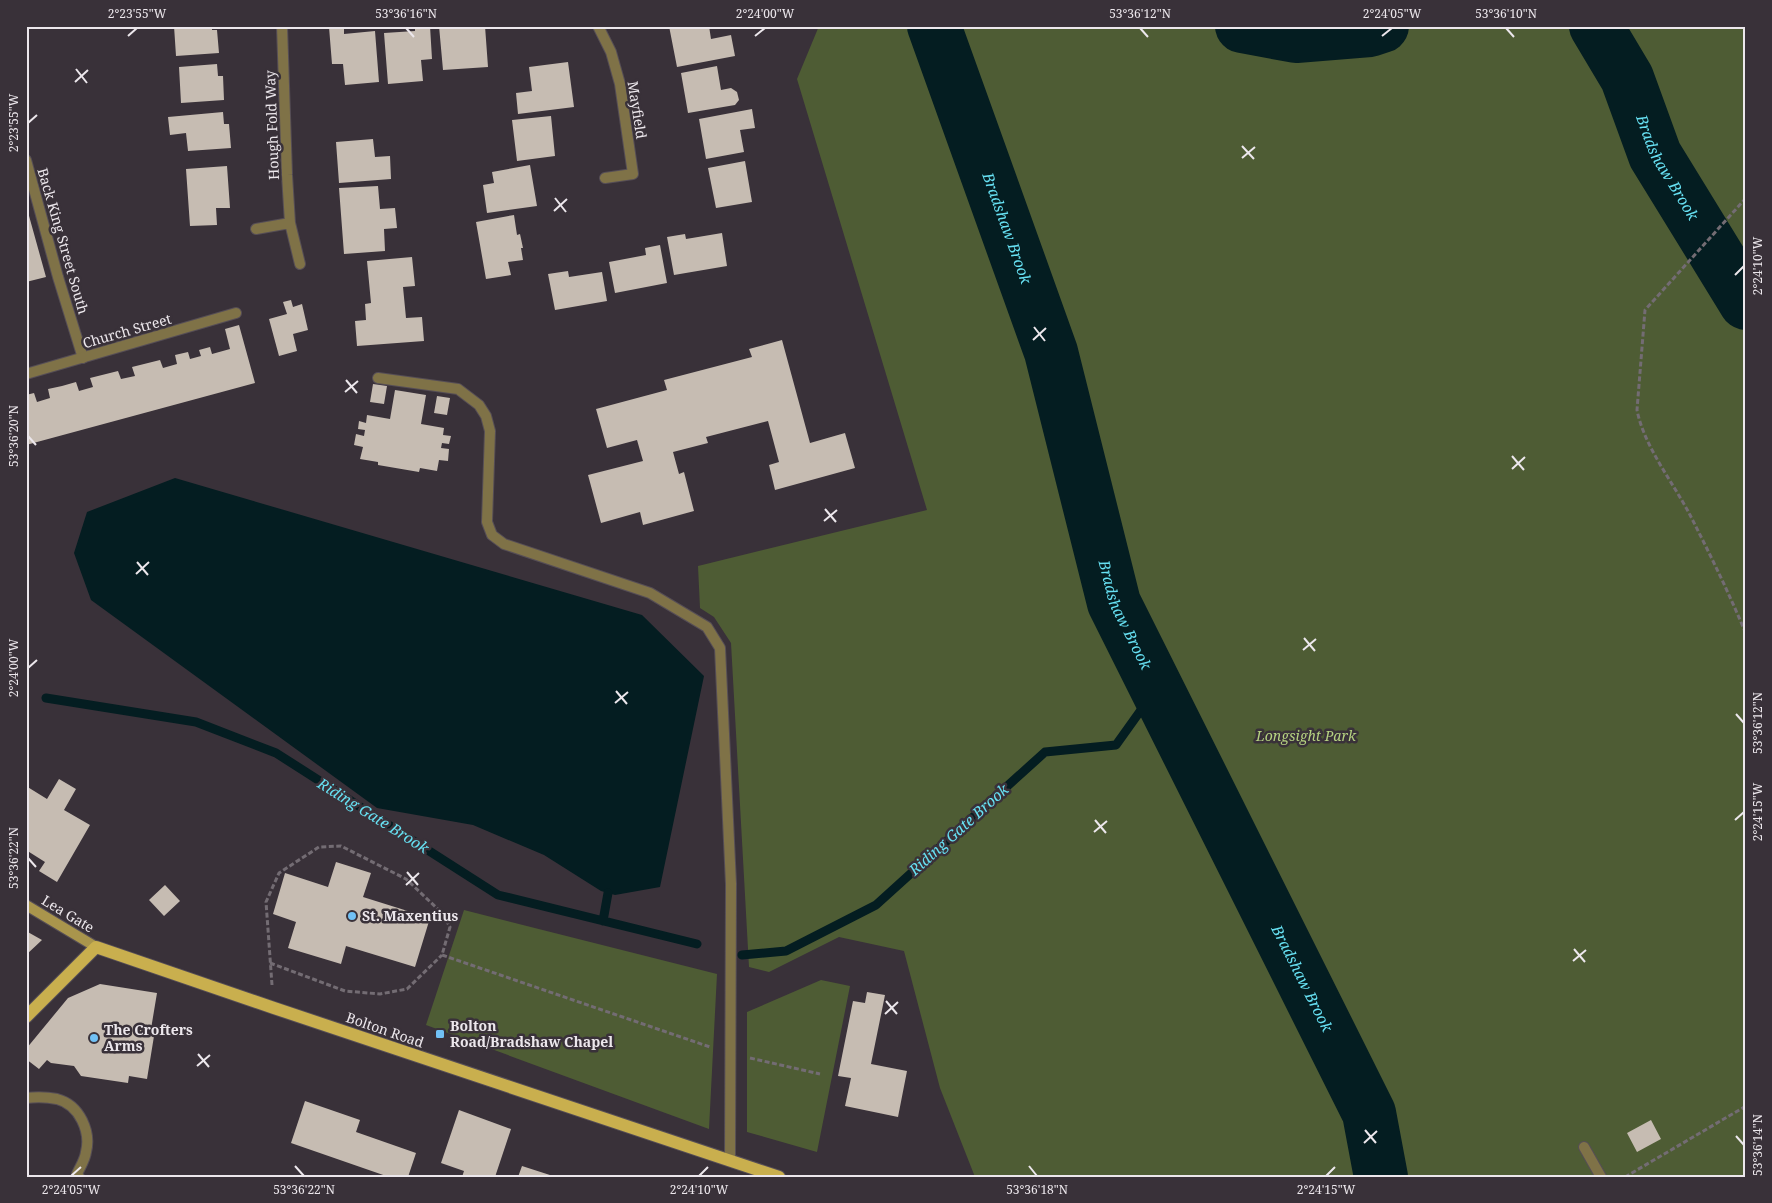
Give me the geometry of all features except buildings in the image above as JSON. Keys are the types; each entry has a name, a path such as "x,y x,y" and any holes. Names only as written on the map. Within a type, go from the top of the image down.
{"main road":[{"name":"Lea Gate","path":"26,905 96,947"},
{"name":"Bolton Road","path":"96,947 779,1177"},
{"path":"26,1017 96,947"}],"street":[{"name":"Hough Fold Way","path":"282,26 286,175 290,222 300,264"},
{"name":"Mayfield","path":"598,26 611,52 620,84 633,174 605,178"},
{"name":"Back King Street South","path":"26,160 58,277 83,358"},
{"path":"256,229 290,222"},
{"name":"Church Street","path":"26,374 236,313"},
{"path":"378,378 458,389 479,405 486,416 490,431 487,522 492,535 504,544 650,593 706,627 720,648 731,884 730,1161"},
{"path":"26,1098 41,1097 58,1100 67,1104 78,1115 88,1135 86,1154 77,1174 79,1177"},
{"path":"1584,1147 1601,1177"}],"path":[{"path":"1746,198 1644,310 1637,410 1640,424 1688,512 1746,634"},
{"path":"270,963 345,991 380,994 407,989 442,955 450,927 442,913 406,879 340,846 319,847 279,872 266,902 270,963 274,1008"},
{"path":"442,955 730,1054 820,1074"},
{"path":"1626,1177 1746,1106"}],"green space":[{"name":"Longsight Park","path":"819,26 1746,26 1746,1177 975,1177 940,1088 904,951 839,937 769,972 749,967 731,643 714,617 700,608 698,566 927,510 797,79"},
{"path":"464,910 717,974 709,1129 426,1025"},
{"path":"821,980 850,986 817,1152 747,1132 747,1012"}],"water":[{"path":"175,478 642,615 704,676 660,887 615,895 601,891 544,855 473,825 377,808 91,600 74,553 87,512"}],"waterway":[{"name":"Bradshaw Brook","path":"934,26 1051,352 1114,603 1369,1113 1381,1177"},
{"name":"Bradshaw Brook","path":"1242,26 1296,36 1370,30 1382,26"},
{"name":"Bradshaw Brook","path":"1596,26 1627,78 1655,155 1746,303"},
{"name":"Riding Gate Brook","path":"742,955 786,951 876,905 1045,752 1116,745 1156,689"},
{"name":"Riding Gate Brook","path":"46,698 196,722 276,753 498,895 697,944"},
{"path":"603,921 608,893"}],"place":[{"name":"St. Maxentius","path":"352,916"},
{"name":"Bolton Road/Bradshaw Chapel","path":"440,1034"},
{"name":"The Crofters Arms","path":"94,1038"}]}
